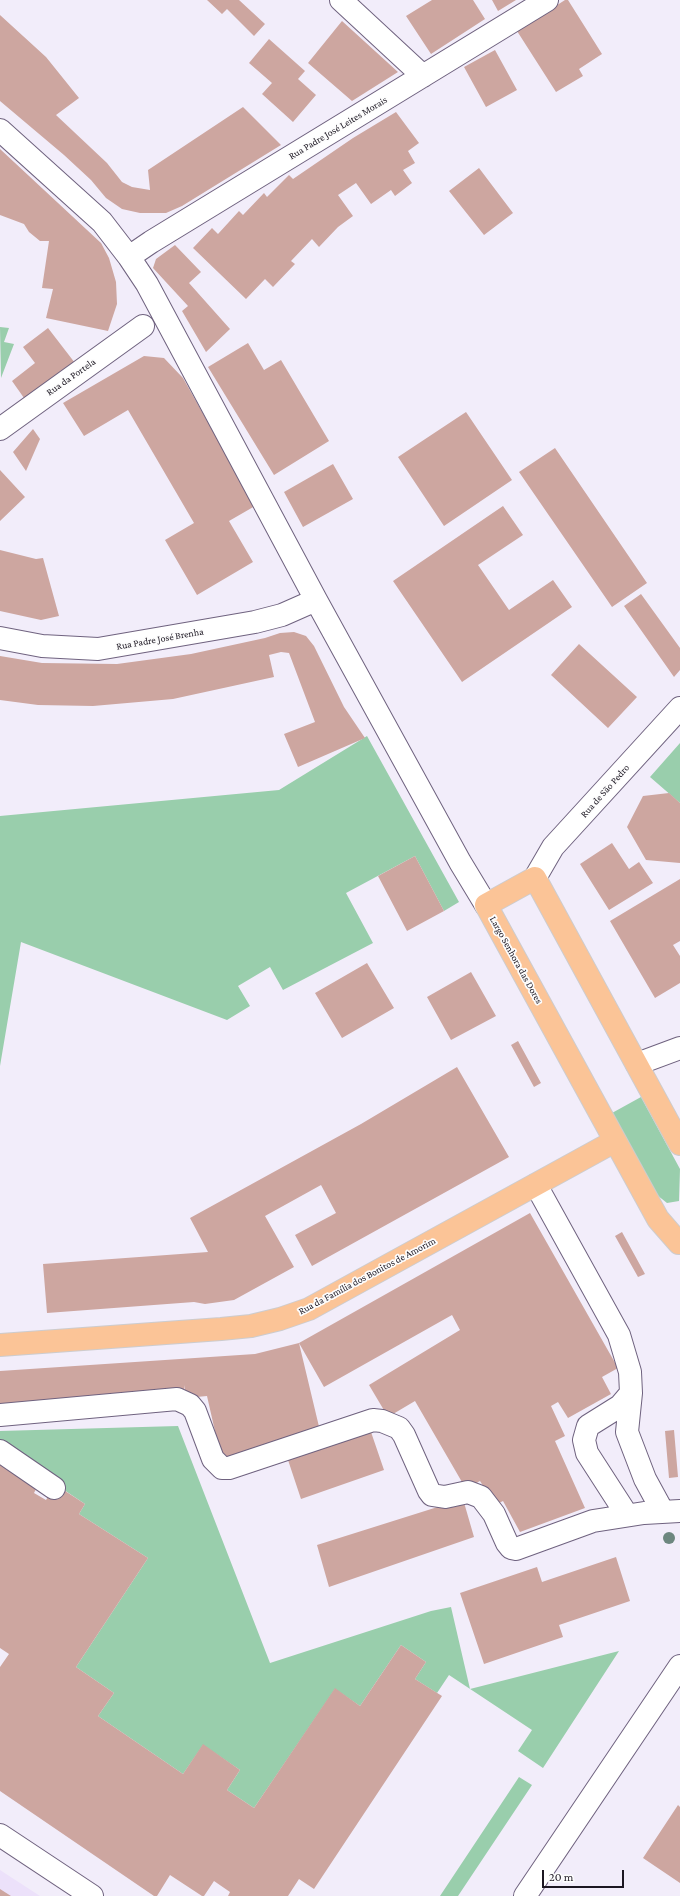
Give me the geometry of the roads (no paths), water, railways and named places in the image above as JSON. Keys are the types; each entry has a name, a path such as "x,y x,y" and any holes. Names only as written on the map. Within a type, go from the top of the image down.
{"main road":[{"name":"Largo Senhora das Dores","path":"535,878 486,904 658,1219 680,1242"},
{"path":"535,878 680,1144"},
{"name":"Rua da Família dos Bonitos de Amorim","path":"0,1345 221,1329 251,1326 280,1320 309,1309 615,1141"}],"street":[{"path":"341,0 422,76"},
{"name":"Rua Padre José Leites Morais","path":"130,257 158,238 547,0"},
{"path":"0,130 102,222 130,257 147,284 180,350 316,600 456,855 486,904"},
{"path":"147,284 143,326 180,350"},
{"name":"Rua da Portela","path":"0,429 143,326"},
{"name":"Rua Padre José Brenha","path":"0,638 42,646 98,649 255,622 282,615 316,600"},
{"name":"Rua de São Pedro","path":"535,878 553,847 680,708"},
{"path":"636,1064 680,1048"},
{"path":"536,1185 619,1335 630,1372 631,1393 627,1432 645,1479 671,1511"},
{"path":"627,1515 587,1453 584,1440 588,1426 620,1406 631,1393"},
{"path":"0,1415 177,1400 190,1405 195,1411 213,1459 222,1468 229,1468 374,1420 382,1421 399,1428 404,1435 432,1495 445,1497 468,1492 481,1497 494,1514 507,1543 511,1548 516,1549 593,1521 627,1515 671,1511"},
{"path":"0,1451 54,1488"},
{"path":"525,1896 680,1666"},
{"path":"0,1835 92,1896"}]}
